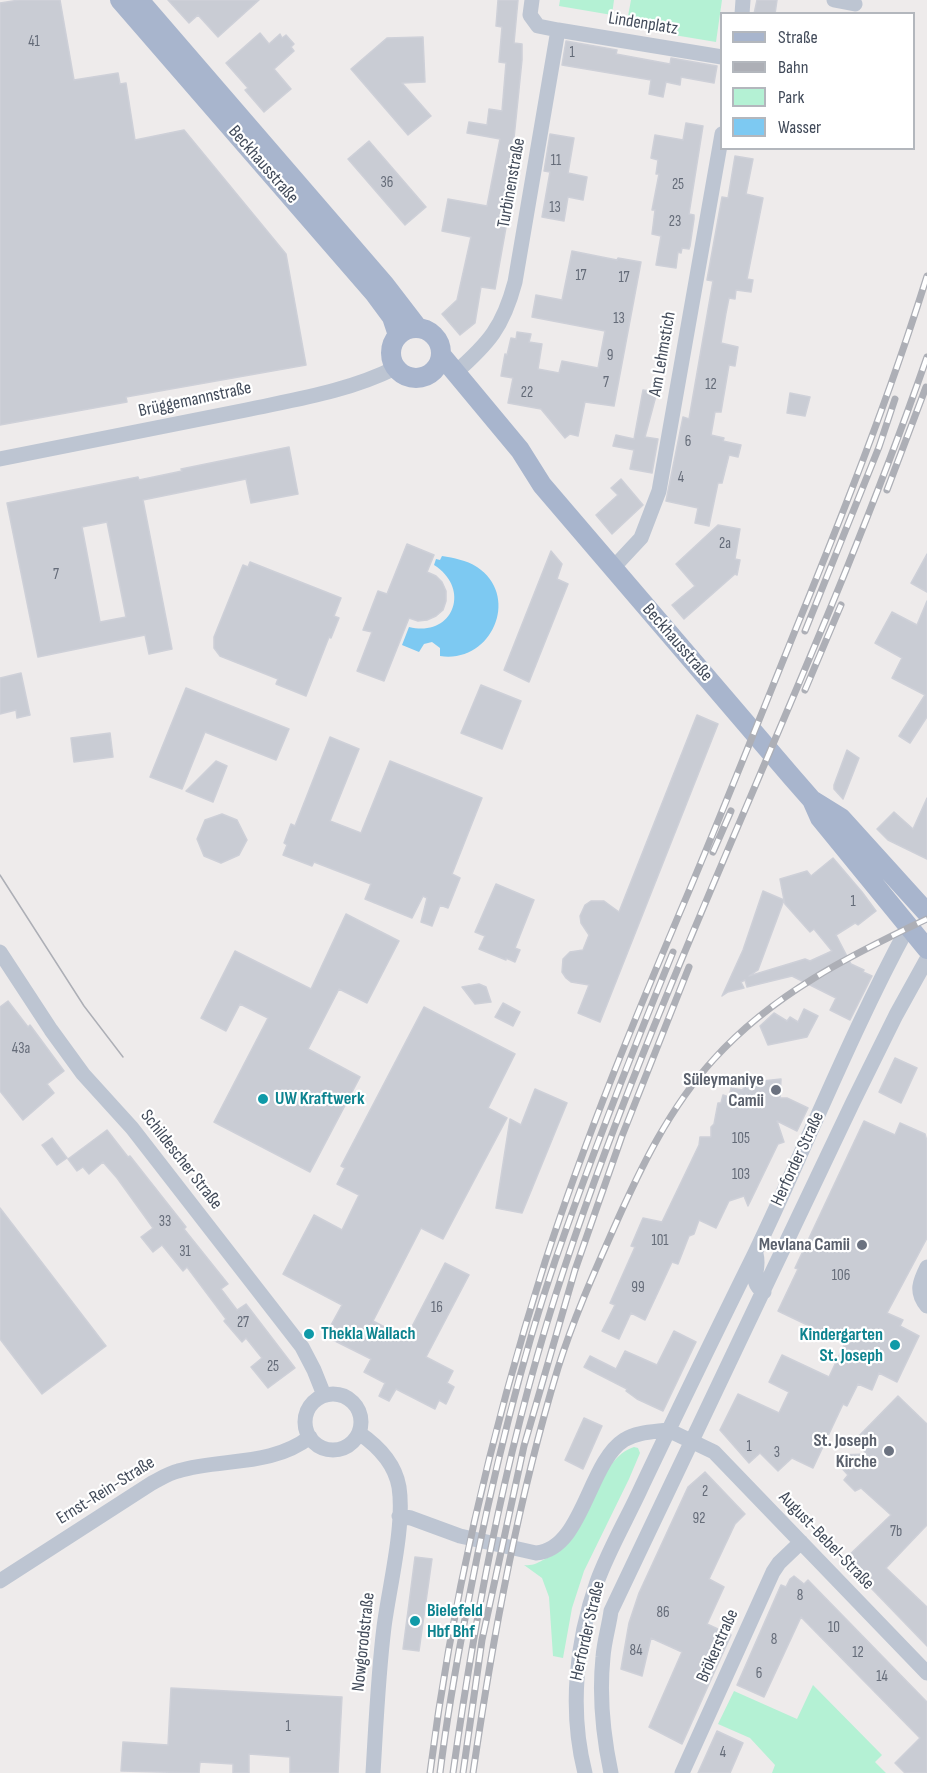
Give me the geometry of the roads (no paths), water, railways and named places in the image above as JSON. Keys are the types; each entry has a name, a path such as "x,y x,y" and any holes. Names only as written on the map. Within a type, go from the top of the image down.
{"main road":[{"name":"Beckhausstraße","path":"120,0 375,294 392,317 398,335"},
{"name":"Beckhausstraße","path":"139,0 385,285 418,328"},
{"path":"418,328 435,337 441,355 437,368 432,373 425,377 409,378 395,368 390,353 398,335 408,329 418,328"},
{"name":"Beckhausstraße","path":"441,355 520,450 542,485 812,800 820,818 927,949"},
{"name":"Beckhausstraße","path":"432,373 458,396 515,463 542,485"},
{"name":"Beckhausstraße","path":"812,800 842,818 924,901"},
{"name":"Herforder Straße","path":"908,927 924,901"}],"street":[{"path":"532,0 530,15 538,26 558,30"},
{"path":"834,0 855,4"},
{"name":"Lindenplatz","path":"558,30 720,57"},
{"name":"Turbinenstraße","path":"455,373 490,339 504,316 510,300 558,30"},
{"name":"Am Lehmstich","path":"613,568 640,538 659,491 720,145"},
{"name":"Brüggemannstraße","path":"0,459 296,399 362,383 395,368"},
{"name":"Herforder Straße","path":"585,1773 575,1689 584,1631 598,1582 668,1430 756,1251 857,1030 908,927"},
{"name":"Schildescher Straße","path":"0,952 83,1074 132,1128 302,1347 324,1395"},
{"name":"Herforder Straße","path":"611,1773 601,1700 603,1656 611,1611 881,1044 927,959"},
{"path":"756,1251 759,1264 754,1282 756,1287 764,1292"},
{"path":"927,1267 919,1287 920,1294 927,1305"},
{"path":"324,1395 340,1395 353,1402 360,1415 359,1433 346,1446 336,1450 326,1449 317,1445 310,1437 305,1418 309,1408 316,1400 324,1395"},
{"path":"359,1433 389,1461 399,1485 399,1516 411,1518 460,1536 536,1553 546,1552 557,1545 573,1525 614,1448 634,1435 668,1430 693,1441"},
{"name":"Ernst-Rein-Straße","path":"0,1581 152,1483 176,1471 260,1459 292,1448 310,1437"},
{"name":"August-Bebel-Straße","path":"693,1441 714,1452 927,1673"},
{"name":"Nowgorodstraße","path":"373,1773 380,1658 399,1516"},
{"name":"Brökerstraße","path":"682,1773 773,1572 801,1542"}],"water":[{"path":"442,556 464,561 477,567 490,579 497,594 498,610 494,625 486,639 474,650 458,656 440,656 440,648 432,642 424,644 419,652 402,645 409,627 424,628 437,625 446,619 452,609 454,598 452,586 446,575 434,565 436,559 440,560"}],"tram line":[{"path":"0,875 84,1006 123,1057"}],"railway":[{"path":"430,1773 450,1643 476,1515 508,1388 545,1262 577,1168 613,1075 849,496 898,365 927,276"},
{"path":"453,1773 473,1644 497,1517 545,1328 565,1266 650,1036 840,585 927,357"},
{"path":"887,490 926,387"},
{"path":"805,631 879,447 895,399"},
{"path":"805,690 841,605"},
{"path":"713,852 731,811"},
{"path":"473,1773 508,1569 531,1468 558,1368 591,1281 645,1162 669,1119 698,1078 714,1059 761,1015 813,978 927,919"},
{"path":"440,1773 452,1688 476,1560 495,1474 528,1346 583,1183 673,952"},
{"path":"463,1773 482,1640 524,1446 575,1270 622,1136 689,967"}],"place":[{"name":"Süleymaniye Camii","path":"776,1090"},
{"name":"UW Kraftwerk","path":"263,1099"},
{"name":"Mevlana Camii","path":"862,1245"},
{"name":"Thekla Wallach","path":"309,1334"},
{"name":"Kindergarten St. Joseph","path":"895,1345"},
{"name":"St. Joseph Kirche","path":"889,1451"},
{"name":"Bielefeld Hbf Bhf","path":"415,1621"}]}
